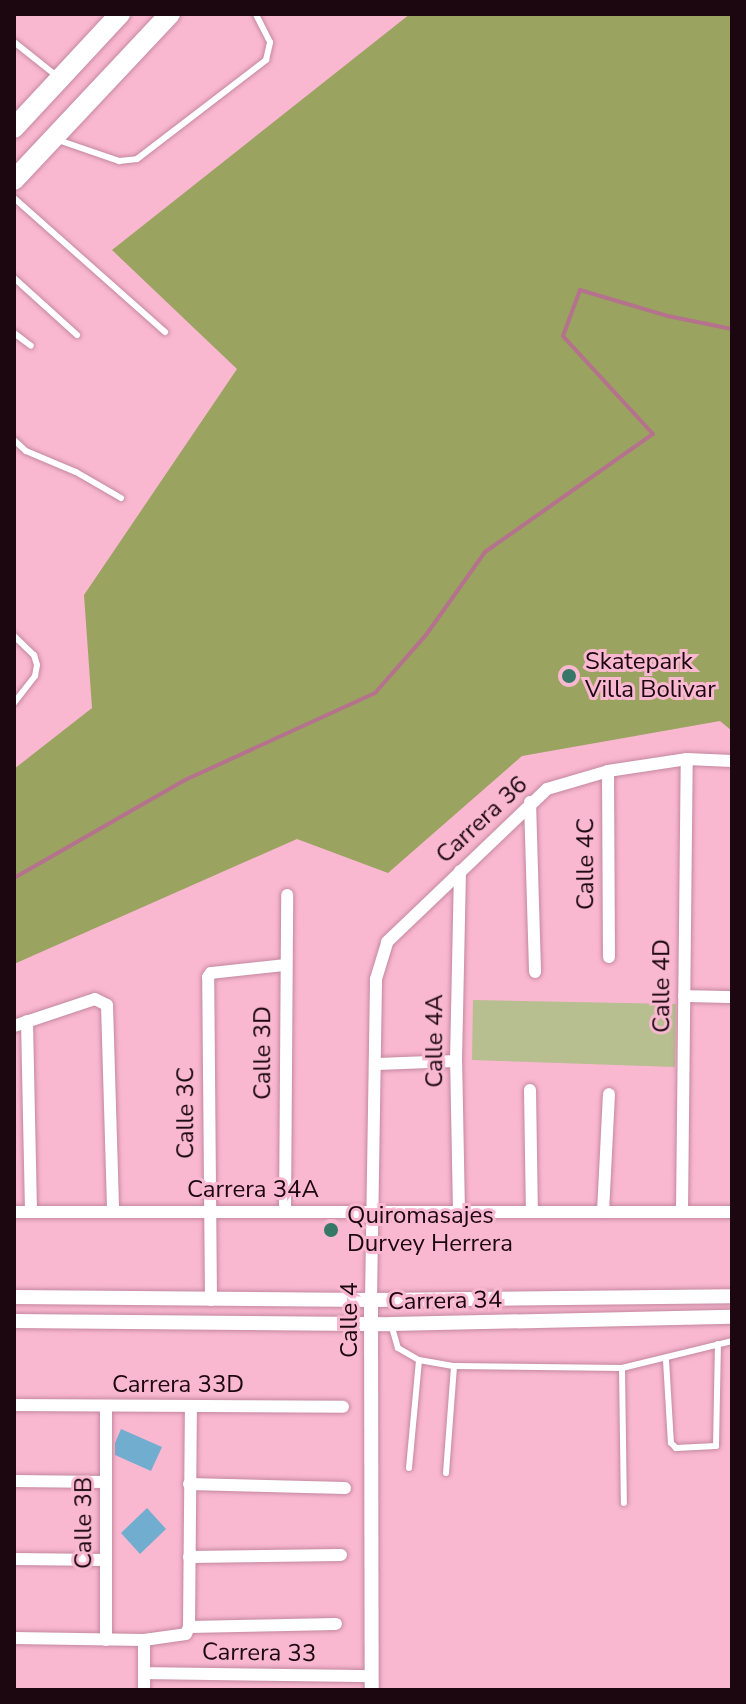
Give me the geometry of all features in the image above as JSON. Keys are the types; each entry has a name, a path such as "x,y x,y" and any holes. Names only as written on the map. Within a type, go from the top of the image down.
{"highway":[{"path":"14,128 120,14"},
{"path":"14,180 170,14"}],"street":[{"name":"Carrera 36","path":"382,951 395,933 530,802 556,785 608,771 687,759 732,761"},
{"name":"Calle 4D","path":"682,1212 687,759"},
{"name":"Calle 4C","path":"608,771 609,957"},
{"path":"530,802 535,972"},
{"name":"Calle 4A","path":"459,1212 456,1061 460,871"},
{"name":"Calle 3D","path":"285,1212 287,895"},
{"name":"Calle 4","path":"372,1683 371,1300 376,979 382,951"},
{"name":"Calle 3C","path":"211,1300 209,975 285,965"},
{"path":"684,996 732,997"},
{"path":"14,1026 102,1000 107,1005 113,1211"},
{"path":"27,1021 31,1212"},
{"path":"377,1064 456,1061"},
{"path":"530,1090 532,1212"},
{"path":"603,1212 609,1094"},
{"name":"Carrera 34A","path":"14,1212 732,1212"},
{"name":"Carrera 34","path":"14,1297 371,1300 732,1296"},
{"name":"Carrera 34","path":"14,1321 391,1324 732,1317"},
{"name":"Carrera 33D","path":"14,1405 343,1407"},
{"name":"Calle 3B","path":"106,1407 106,1640"},
{"path":"185,1633 191,1407"},
{"path":"14,1481 106,1482"},
{"path":"189,1484 345,1488"},
{"path":"189,1557 341,1555"},
{"path":"14,1559 106,1560"},
{"path":"14,1638 144,1640 185,1633 336,1624"},
{"path":"144,1640 144,1690"},
{"name":"Carrera 33","path":"144,1673 372,1683"}],"lane":[{"path":"52,138 119,161 137,159 266,60 270,42 256,14"},
{"path":"14,42 60,79"},
{"path":"14,198 165,332"},
{"path":"14,278 77,335"},
{"path":"14,333 31,346"},
{"path":"14,440 26,451 76,472 121,498"},
{"path":"14,636 34,655 37,665 35,676 14,704"},
{"path":"391,1324 398,1348 419,1360 454,1366 622,1368 666,1360 732,1341"},
{"path":"666,1360 671,1443 676,1448 716,1446 718,1344"},
{"path":"409,1468 419,1360"},
{"path":"446,1473 454,1366"},
{"path":"622,1368 624,1503"}],"green space":[{"path":"410,14 732,14 732,731 720,721 522,756 388,873 297,839 14,964 14,769 92,708 84,595 237,369 112,250"},
{"path":"473,1000 676,1004 675,1067 472,1060"}],"building":[{"path":"121,1429 162,1447 151,1471 115,1455 115,1443"},
{"path":"147,1508 166,1529 140,1554 121,1533"}],"waterway":[{"path":"14,878 185,780 375,693 426,635 485,552 653,434 563,336 580,290 668,316 732,329"}],"place":[{"name":"Skatepark Villa Bolivar","path":"569,676"},
{"name":"Quiromasajes Durvey Herrera","path":"331,1230"}]}
